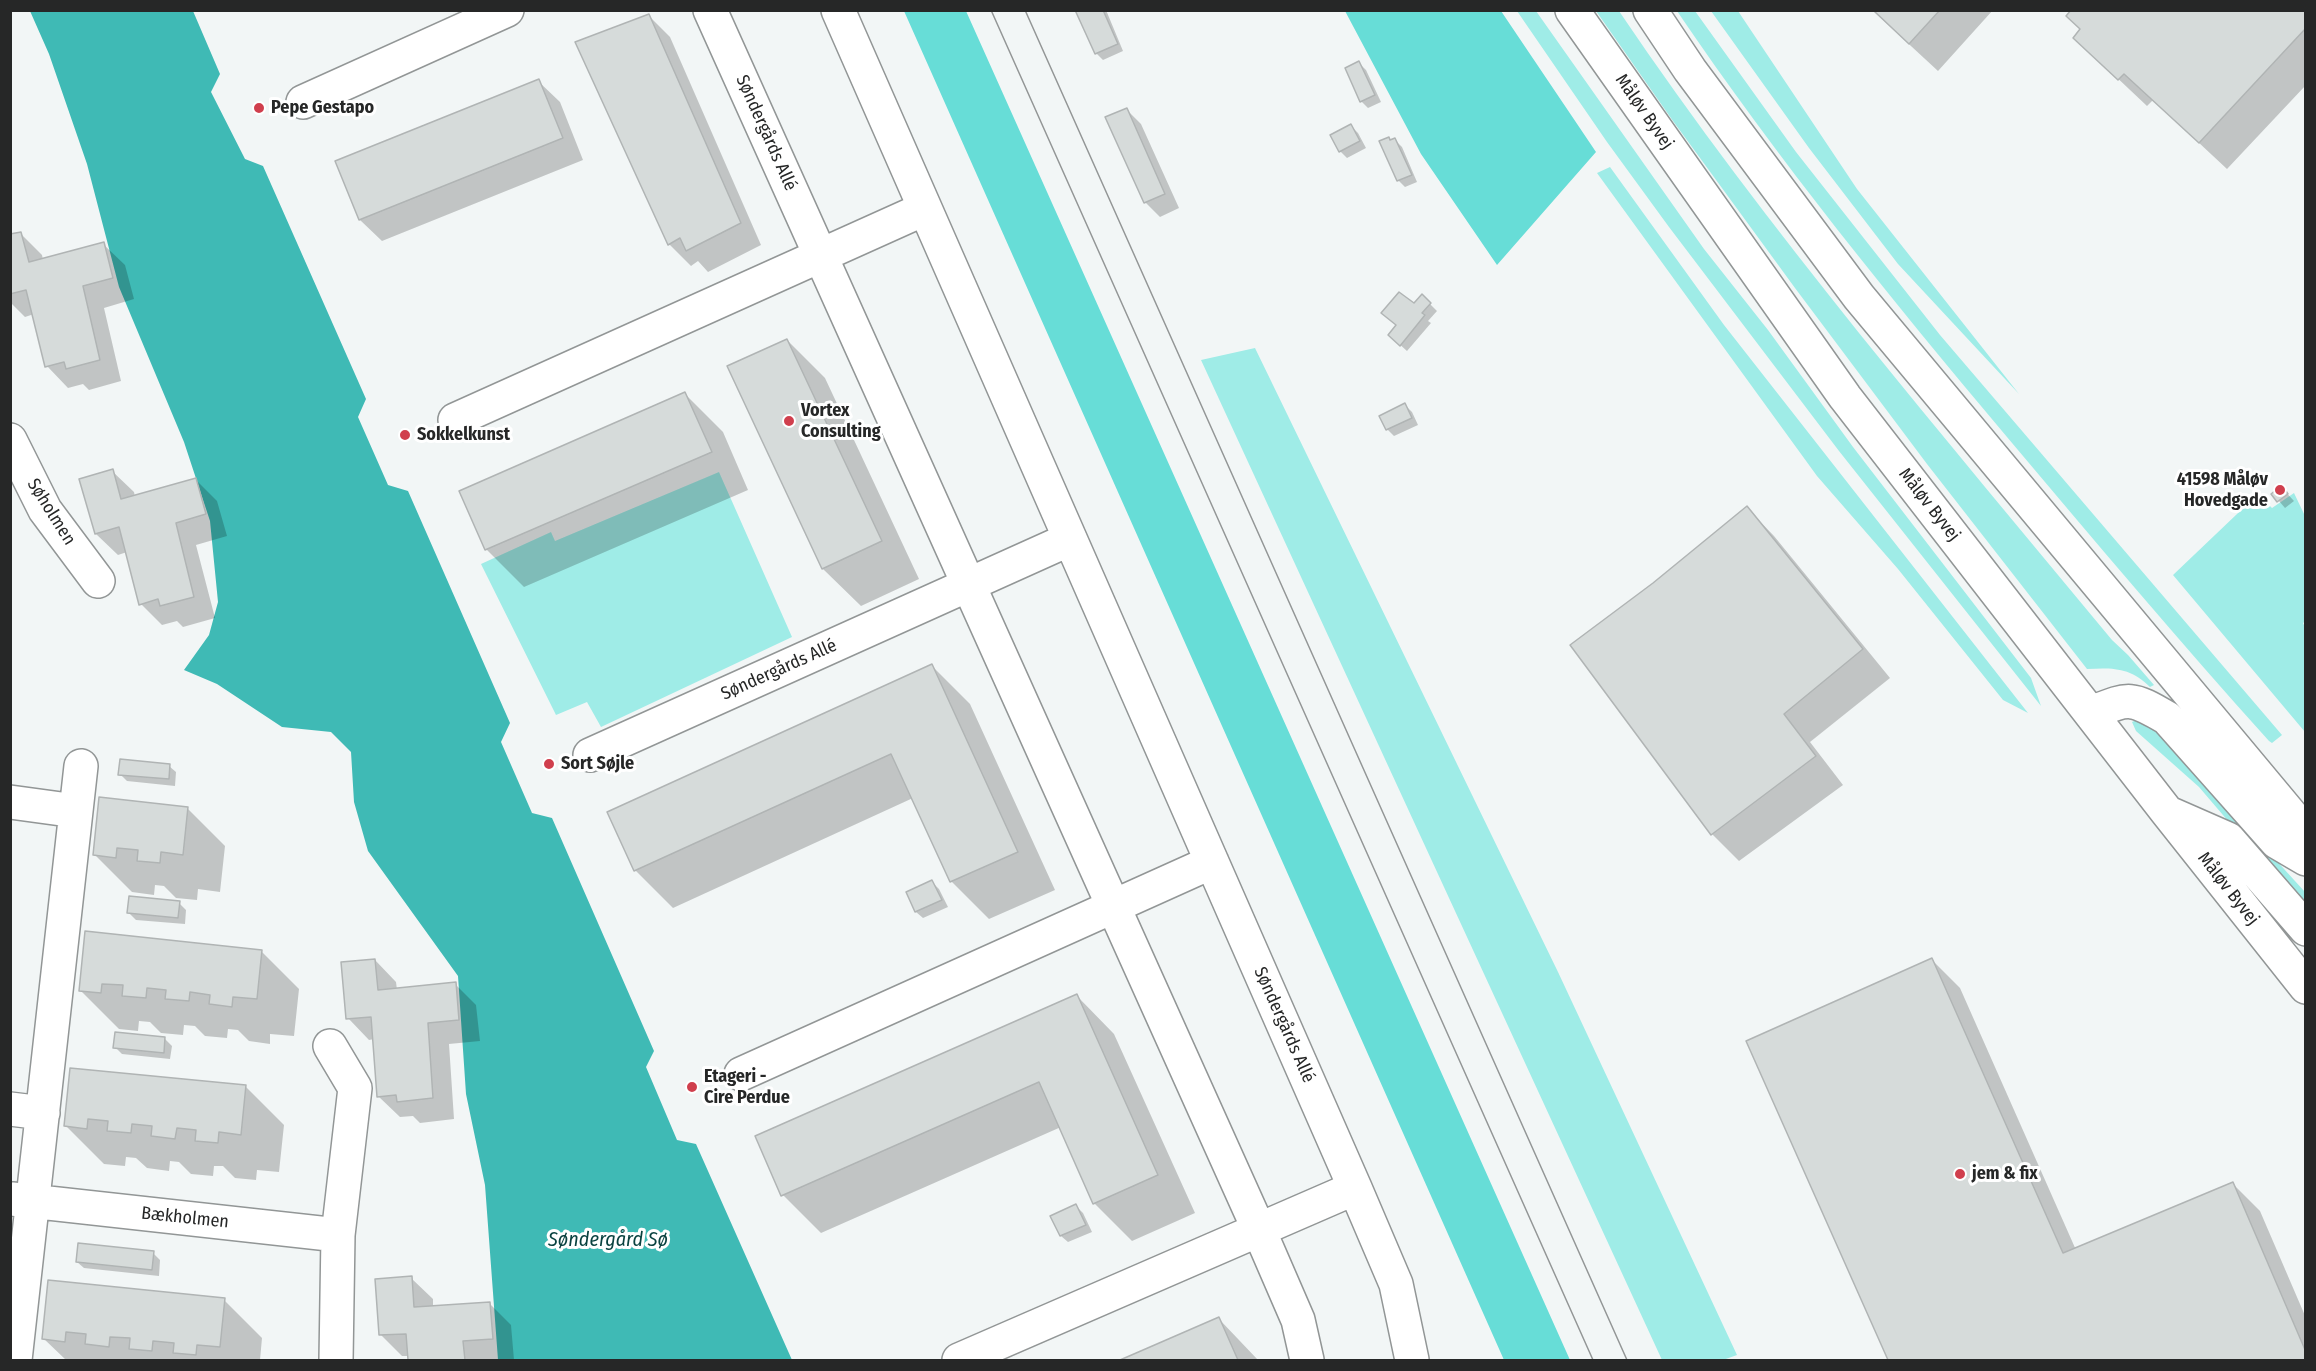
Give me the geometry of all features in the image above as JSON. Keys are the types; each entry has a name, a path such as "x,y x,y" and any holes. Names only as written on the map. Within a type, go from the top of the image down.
{"street":[{"path":"303,102 507,10"},
{"name":"Søndergårds Allé","path":"710,10 1259,1230 1298,1320 1307,1360"},
{"name":"Søndergårds Allé","path":"838,10 1396,1284 1412,1360"},
{"name":"Måløv Byvej","path":"1572,10 1845,397 2306,987"},
{"path":"1650,10 1690,69 1859,297 2306,832"},
{"path":"455,420 924,208"},
{"name":"Søholmen","path":"10,440 45,510 98,581"},
{"name":"Søndergårds Allé","path":"590,755 1070,539"},
{"path":"2091,713 2125,700 2145,705 2167,718 2277,842 2306,859"},
{"path":"15,1360 22,1200 43,1113 81,766"},
{"path":"10,802 76,811"},
{"path":"2167,812 2228,838 2306,929"},
{"path":"741,1074 1212,862"},
{"path":"330,1046 355,1088 338,1235 336,1360"},
{"path":"10,1109 43,1113"},
{"path":"959,1360 1355,1188"},
{"name":"Bækholmen","path":"22,1200 338,1235"}],"shaded area":[{"path":"904,11 966,11 1570,1360 1504,1360"},
{"path":"1345,11 1501,11 1596,152 1497,265 1421,154"},
{"path":"1517,11 1536,11 1704,249 2031,678 2041,706 1839,451 1669,227"},
{"path":"1596,11 1619,11 1735,174 1796,253 1921,409 2112,640 2154,685 2150,687 2143,680 2120,670 2087,669 1927,464 1795,288"},
{"path":"1677,11 1695,11 1796,152 1940,335 2282,735 2272,743 2269,741 2136,590 1964,385 1795,175"},
{"path":"1711,11 1738,11 1857,189 2019,394 1898,264 1809,148"},
{"path":"1610,167 1724,325 2028,713 2003,700 1898,569 1817,476 1597,173"},
{"path":"1255,348 1558,972 1737,1355 1723,1360 1662,1360 1201,360"},
{"path":"719,472 792,637 601,727 587,702 556,715 481,564 551,532 555,541"},
{"path":"2294,493 2305,516 2306,621 2303,623 2306,629 2305,732 2173,575 2258,494 2272,508"},
{"path":"2138,719 2151,723 2305,892 2305,911 2199,787 2136,731 2132,722"}],"water":[{"name":"Søndergård Sø","path":"30,11 193,11 220,74 211,92 245,159 263,166 366,399 358,417 388,485 408,491 510,723 501,742 532,813 552,818 654,1051 646,1067 677,1140 696,1144 792,1360 498,1360 485,1185 466,1094 458,976 368,851 354,802 351,752 331,732 282,727 217,684 184,670 209,635 218,602 210,521 184,442 119,287 87,164 49,54"}],"building":[{"path":"1075,10 1103,10 1118,44 1095,54"},
{"path":"1873,10 1940,10 1909,44"},
{"path":"2071,10 2306,10 2306,28 2199,143 2124,74 2118,80 2073,38 2080,29 2066,16"},
{"path":"649,14 741,223 686,251 680,238 668,245 575,42"},
{"path":"1359,61 1375,95 1360,102 1345,68"},
{"path":"539,79 563,138 359,220 335,161"},
{"path":"1127,108 1165,194 1144,203 1105,117"},
{"path":"1351,124 1360,141 1339,152 1330,135"},
{"path":"1389,137 1390,140 1395,138 1412,175 1397,181 1379,141"},
{"path":"21,232 29,262 104,242 113,278 83,286 100,360 66,369 64,362 45,367 26,290 10,294 10,234"},
{"path":"1399,292 1414,303 1422,294 1431,303 1422,313 1425,315 1400,346 1388,335 1396,325 1381,313"},
{"path":"787,339 882,541 822,569 727,366"},
{"path":"685,392 712,452 485,550 459,491"},
{"path":"1405,403 1412,418 1386,430 1379,416"},
{"path":"113,469 121,499 196,478 206,514 176,523 194,597 160,606 158,599 139,605 119,527 95,534 79,479"},
{"name":"41598 Måløv Hovedgade","path":"2282,485 2288,494 2277,502 2271,494"},
{"path":"1747,506 1863,649 1784,714 1816,756 1711,835 1570,645 1653,583"},
{"path":"932,664 1018,852 950,882 891,754 634,871 607,812"},
{"path":"120,759 170,764 169,779 118,775"},
{"path":"99,797 188,807 183,855 161,852 160,863 137,861 138,850 117,848 116,858 93,855"},
{"path":"932,880 942,900 915,912 906,892"},
{"path":"129,896 180,901 178,918 127,913"},
{"path":"85,931 262,950 257,999 233,997 232,1007 209,1004 210,995 190,992 189,1001 165,999 166,990 147,988 146,998 122,996 123,985 102,984 101,993 79,991"},
{"path":"1932,958 2063,1253 2233,1182 2306,1352 2306,1360 1888,1360 1746,1041"},
{"path":"375,959 378,990 456,982 459,1020 428,1023 433,1098 397,1102 396,1095 377,1097 371,1017 346,1019 341,962"},
{"path":"1077,994 1158,1175 1093,1204 1039,1082 781,1196 755,1136"},
{"path":"115,1032 165,1037 164,1053 113,1048"},
{"path":"70,1068 246,1085 241,1135 219,1132 218,1143 195,1141 196,1130 177,1128 175,1139 151,1136 152,1126 132,1124 131,1133 107,1131 108,1121 88,1119 87,1129 64,1126"},
{"path":"1076,1204 1086,1225 1060,1236 1050,1216"},
{"path":"78,1243 154,1251 152,1270 76,1262"},
{"path":"412,1276 414,1307 490,1302 493,1339 463,1341 465,1360 408,1360 406,1334 379,1335 375,1279"},
{"path":"48,1280 225,1298 220,1347 197,1345 196,1355 173,1353 174,1343 153,1341 152,1351 129,1349 130,1338 110,1337 109,1347 85,1344 86,1334 66,1332 65,1342 42,1339"},
{"path":"1219,1317 1238,1360 1120,1360"}],"tram line":[{"path":"991,10 1593,1360"},
{"path":"1025,10 1627,1360"}],"place":[{"name":"Pepe Gestapo","path":"259,108"},
{"name":"Vortex Consulting","path":"789,421"},
{"name":"Sokkelkunst","path":"405,435"},
{"name":"41598 Måløv Hovedgade","path":"2280,490"},
{"name":"Sort Søjle","path":"549,764"},
{"name":"Etageri - Cire Perdue","path":"692,1087"},
{"name":"jem & fix","path":"1960,1174"}]}
